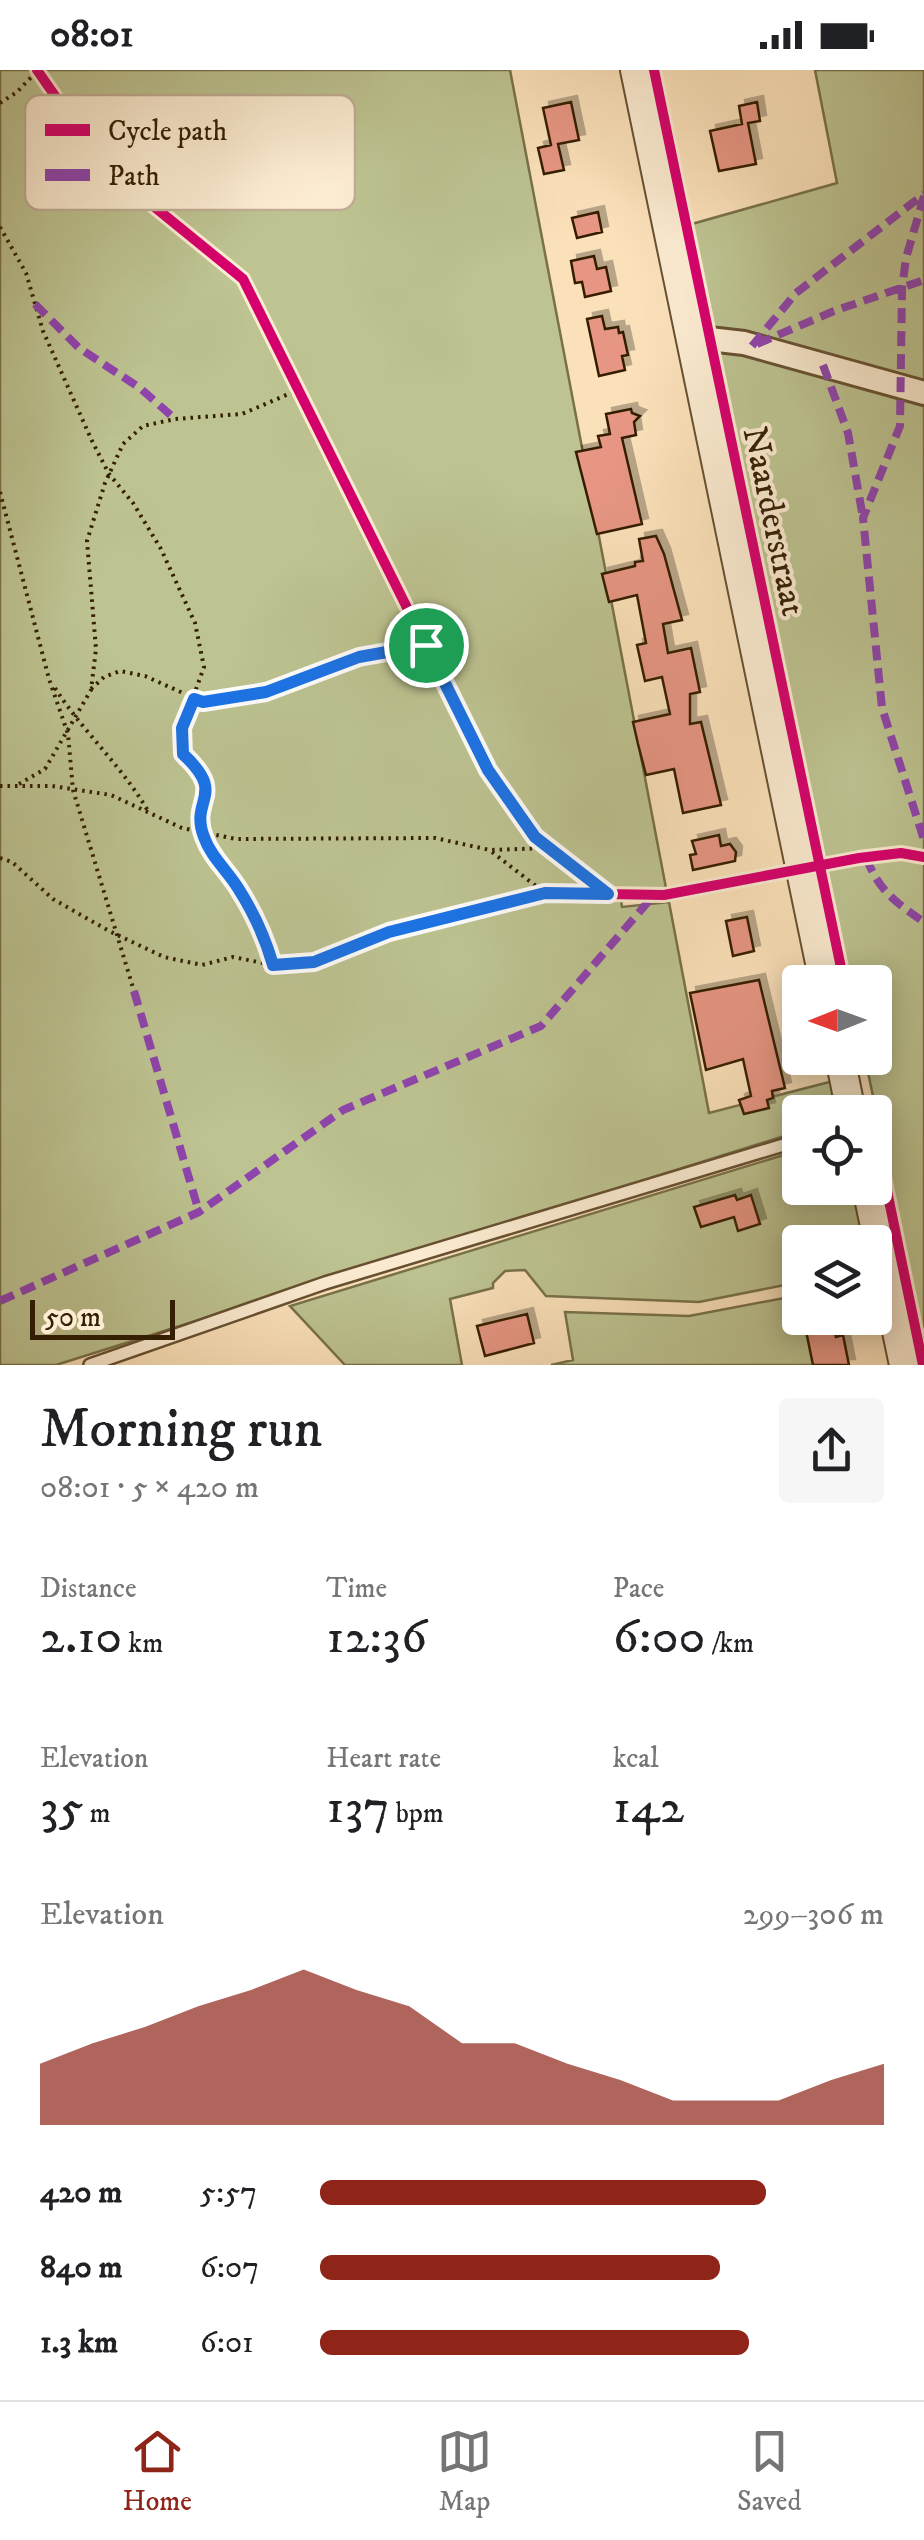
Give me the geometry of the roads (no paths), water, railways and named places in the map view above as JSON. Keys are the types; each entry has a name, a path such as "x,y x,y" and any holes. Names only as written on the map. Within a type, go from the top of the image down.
{"street":[{"name":"Naarderstraat","path":"635,70 820,965"},
{"path":"692,342 710,339 744,343 924,393"},
{"path":"871,1205 904,1365"}],"lane":[{"path":"90,1365 325,1283 782,1145"}]}
